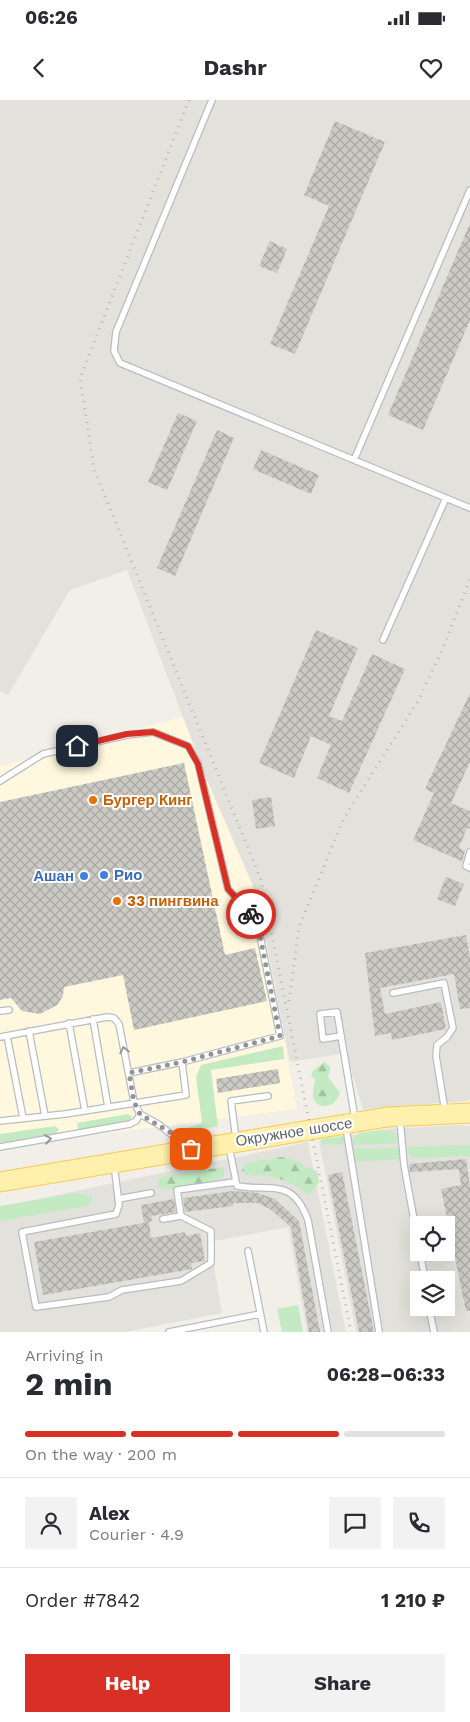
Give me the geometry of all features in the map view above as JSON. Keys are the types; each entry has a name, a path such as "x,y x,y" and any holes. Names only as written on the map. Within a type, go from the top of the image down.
{"main road":[{"name":"Окружное шоссе","path":"0,1182 350,1122 399,1116 470,1113"}],"lane":[{"path":"212,100 116,332 114,351 120,363 470,508"},
{"path":"354,460 470,190"},
{"path":"383,640 446,498"},
{"path":"0,781 43,754 127,734 153,732 188,746 198,764 228,889 257,921 280,1036 182,1062 129,1073"},
{"path":"470,852 466,866 470,868"},
{"path":"392,993 444,983 453,1028 447,1037 436,1045 436,1056 446,1113"},
{"path":"0,1011 9,1010"},
{"path":"341,1036 323,1039 320,1014 337,1012 341,1036 350,1122 379,1332"},
{"path":"23,1118 3,1036 111,1017 119,1024 134,1102 140,1114 176,1136 191,1149"},
{"path":"93,1019 108,1107"},
{"path":"69,1023 85,1111"},
{"path":"30,1031 45,1116"},
{"path":"0,1120 85,1111 186,1095 182,1062"},
{"path":"268,1096 231,1101 235,1182 237,1186 242,1187 273,1187 291,1193 302,1206 308,1220 328,1332"},
{"path":"0,1147 130,1124 136,1121 140,1114"},
{"path":"399,1116 404,1165 413,1216"},
{"path":"114,1162 118,1199 116,1214 22,1232 36,1307 109,1297 122,1290 180,1281 210,1263 212,1231 181,1216 162,1219"},
{"path":"181,1216 177,1190 235,1182"},
{"path":"118,1199 150,1193"},
{"path":"248,1251 264,1332"},
{"path":"169,1332 260,1314"},
{"path":"431,1316 434,1332"}],"shaded area":[{"path":"0,100 470,100 470,1099 467,1101 363,1109 346,1053 290,1062 257,895 207,780 127,570 70,590 8,695 0,691"},
{"path":"183,717 257,895 297,1109 0,1147 0,766"},
{"path":"470,1126 470,1332 356,1332 319,1141 388,1129"},
{"path":"308,1142 346,1332 307,1332 288,1227 210,1242 222,1313 125,1332 0,1332 0,1207"}],"green space":[{"path":"283,1046 284,1059 211,1070 218,1127 183,1129 202,1123 196,1077 201,1065"},
{"path":"324,1062 331,1067 328,1077 340,1093 333,1104 328,1106 321,1106 314,1100 315,1079 311,1076 313,1071"},
{"path":"128,1114 132,1117 130,1122 78,1130 77,1123"},
{"path":"55,1126 59,1129 56,1134 0,1143 0,1134"},
{"path":"382,1130 394,1132 399,1143 353,1145 353,1139 359,1133"},
{"path":"343,1136 345,1144 322,1145 321,1139"},
{"path":"470,1145 470,1156 412,1158 407,1151 409,1147"},
{"path":"399,1148 401,1159 354,1162 353,1149"},
{"path":"281,1157 298,1161 305,1167 317,1171 319,1182 313,1192 306,1194 298,1187 283,1180 264,1175 244,1174 242,1171 245,1163"},
{"path":"224,1167 224,1176 201,1185 181,1189 157,1186 159,1178 166,1176"},
{"path":"78,1193 92,1197 92,1202 87,1206 0,1221 0,1206"},
{"path":"298,1305 303,1332 282,1332 277,1309"}],"building":[{"path":"335,121 385,142 295,354 270,344 329,206 304,195"},
{"path":"470,223 470,320 423,430 388,415"},
{"path":"270,241 287,249 277,273 259,266"},
{"path":"178,413 197,421 167,490 148,482"},
{"path":"217,430 234,438 175,576 157,568"},
{"path":"261,450 319,475 311,494 253,469"},
{"path":"316,630 358,648 329,716 342,721 372,654 405,669 349,793 317,778 331,745 311,736 294,778 259,763"},
{"path":"470,693 470,762 451,803 470,811 470,829 467,828 459,848 465,851 462,861 413,840 434,793 425,789"},
{"name":"Рио","path":"184,763 225,955 255,948 267,1001 134,1030 123,975 64,987 63,996 57,1005 40,1014 22,1011 11,998 0,1000 0,802"},
{"path":"271,797 275,826 256,829 252,800"},
{"path":"446,877 464,884 455,906 437,899"},
{"path":"466,935 470,958 470,1008 460,1009 454,974 380,988 385,1014 441,1002 446,1029 392,1040 391,1033 375,1036 365,953"},
{"path":"278,1069 280,1083 218,1093 216,1079"},
{"path":"466,1159 470,1186 470,1311 466,1311 455,1257 455,1216 447,1216 441,1189 461,1185 459,1169 410,1172 409,1164"},
{"path":"342,1172 374,1332 359,1332 328,1175"},
{"path":"233,1191 258,1193 275,1199 299,1221 320,1332 309,1332 291,1227 270,1209 258,1203 233,1203 233,1206 185,1212 183,1198"},
{"path":"174,1199 176,1212 151,1216 152,1221 144,1223 141,1205"},
{"path":"149,1222 151,1238 185,1232 186,1236 200,1233 205,1261 191,1263 192,1269 43,1295 34,1242"}],"railway":[{"path":"189,100 80,378 94,469 261,880 351,1332"},
{"path":"289,1001 299,927 344,818 417,703 443,648 470,579"}],"way so far":[{"path":"191,1149 176,1136 140,1114 134,1102 129,1073 182,1062 280,1036 257,921 251,914"}],"place":[{"name":"Бургер Кинг","path":"93,800"},
{"name":"Рио","path":"104,875"},
{"name":"Ашан","path":"84,876"},
{"name":"33 пингвина","path":"117,901"}],"route":[{"path":"77,746 127,734 153,732 188,746 198,764 228,889 251,914"}]}
